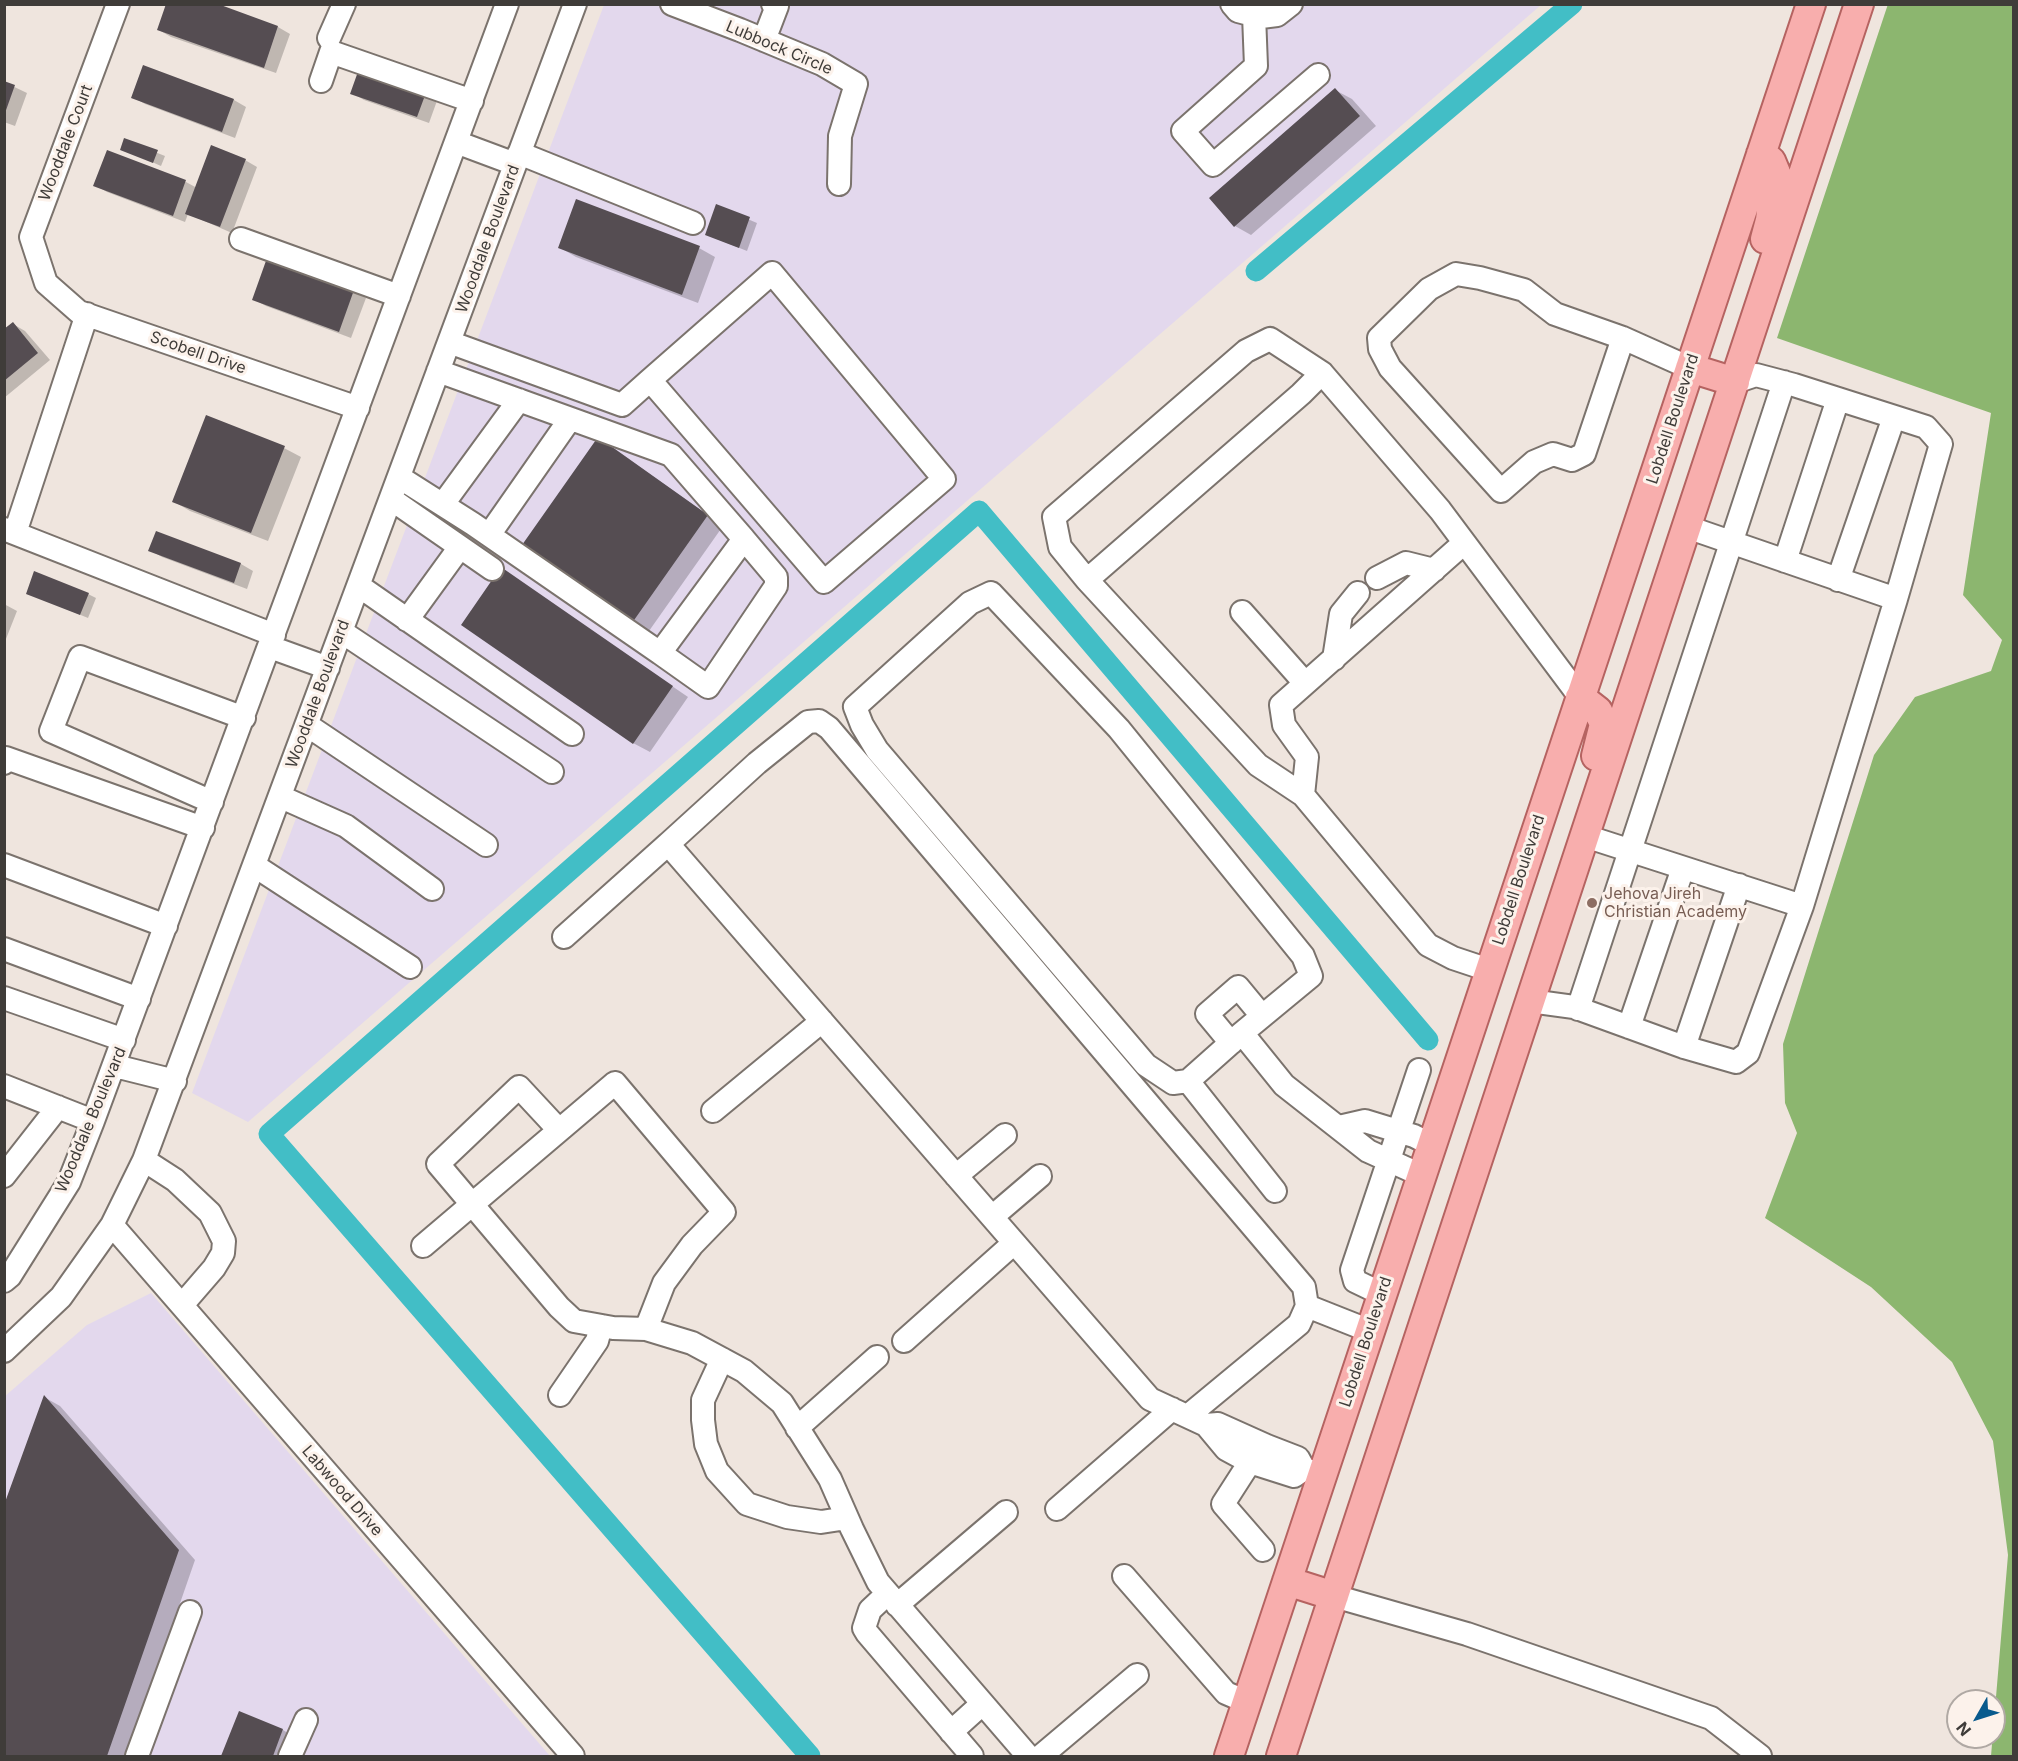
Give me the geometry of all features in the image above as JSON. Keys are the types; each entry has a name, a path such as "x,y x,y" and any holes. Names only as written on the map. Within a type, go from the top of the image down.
{"main road":[{"name":"Lobdell Boulevard","path":"1228,1756 1287,1581 1313,1472 1370,1331 1811,4"},
{"path":"1281,1756 1859,4"},
{"path":"1761,154 1771,161 1776,173 1770,220 1759,262 1766,287"},
{"path":"1690,368 1735,382"},
{"path":"1580,697 1598,711 1604,724 1583,799 1587,831"},
{"path":"1287,1581 1334,1596"}],"street":[{"name":"Wooddale Court","path":"46,283 31,237 118,4"},
{"path":"330,38 344,4"},
{"name":"Wooddale Boulevard","path":"4,1351 61,1297 112,1225 144,1161 575,4"},
{"name":"Lubbock Circle","path":"672,4 822,64 856,84 840,136 839,184"},
{"path":"764,40 777,6 773,4"},
{"path":"1232,4 1238,10 1261,17 1277,15 1291,4"},
{"name":"Wooddale Boulevard","path":"4,1281 13,1252 69,1182 115,1066 472,101 499,7"},
{"path":"1254,15 1256,66 1183,131 1213,165 1318,75"},
{"path":"321,81 331,52 472,101"},
{"path":"456,142 517,159 693,223"},
{"path":"241,238 399,296"},
{"path":"449,342 622,405 772,273 944,479 824,582 651,380"},
{"path":"1623,338 1584,454 1572,460 1553,454 1534,462 1501,491 1390,368 1380,349 1379,338 1429,289 1456,274 1524,290 1555,314 1623,338 1690,368"},
{"name":"Scobell Drive","path":"46,283 79,312 358,408"},
{"path":"87,314 10,531 272,641 328,668"},
{"path":"1490,970 1453,958 1428,945 1303,795 1258,765 1087,580 1060,547 1054,518 1246,351 1270,339 1322,373 1440,510 1580,697"},
{"path":"399,477 489,535 708,687 776,586 776,577 671,455 438,371"},
{"path":"1087,580 1292,402 1322,373"},
{"path":"1530,1001 1578,1009 1684,1047 1736,1062 1749,1053 1802,906 1941,444 1926,427 1784,382 1756,375 1735,382"},
{"path":"1578,1009 1784,382"},
{"path":"1785,561 1838,399"},
{"path":"442,504 519,400"},
{"path":"1838,580 1894,417"},
{"path":"489,535 570,419"},
{"path":"391,499 492,569"},
{"path":"1687,527 1896,599"},
{"path":"660,652 744,538"},
{"path":"1303,795 1306,757 1284,725 1281,705 1464,543"},
{"path":"407,620 459,547"},
{"path":"1377,578 1406,563 1434,570"},
{"path":"359,586 572,734"},
{"path":"991,593 1119,729 1303,956 1311,976 1236,1038 1188,1081 1173,1083 1146,1065 877,750 862,725 855,707 969,603 991,593"},
{"path":"1334,658 1341,614 1358,593"},
{"path":"1242,612 1305,683"},
{"path":"342,632 552,772"},
{"path":"212,802 51,731 80,657 244,718"},
{"path":"564,937 758,762 808,722 819,721 829,728 1304,1287 1307,1306 1299,1324 1189,1416 1057,1509"},
{"path":"307,725 486,845"},
{"path":"4,763 6,758 203,828"},
{"path":"281,796 346,826 432,889"},
{"path":"1587,831 1630,851 1802,906"},
{"path":"669,844 1150,1399 1189,1416 1218,1424 1254,1454 1298,1458 1313,1472"},
{"path":"4,866 166,926"},
{"path":"255,866 410,967"},
{"path":"1629,1027 1683,867"},
{"path":"1684,1047 1739,885"},
{"path":"4,949 139,999"},
{"path":"1262,1016 1238,987 1207,1014 1236,1038 1284,1085 1368,1151 1422,1175"},
{"path":"4,998 124,1040"},
{"path":"713,1112 822,1021"},
{"path":"115,1066 175,1081"},
{"path":"1382,1294 1355,1281 1352,1270 1419,1070"},
{"path":"1188,1081 1275,1191"},
{"path":"423,1246 615,1083 724,1212 692,1245 664,1283 646,1329"},
{"path":"4,1086 93,1121"},
{"path":"559,1130 519,1087 438,1164 559,1307 574,1321 601,1326 646,1329 692,1343 744,1371 782,1403 831,1479 878,1582 1028,1756"},
{"path":"4,1176 58,1107"},
{"path":"1339,1127 1365,1121 1432,1145"},
{"path":"956,1176 1005,1135"},
{"path":"144,1161 175,1180 210,1213 224,1241 223,1253 214,1268 182,1305"},
{"path":"992,1217 1040,1176"},
{"name":"Labwood Drive","path":"112,1225 565,1754"},
{"path":"904,1341 1014,1243"},
{"path":"1307,1306 1370,1331"},
{"path":"560,1395 597,1341 601,1326"},
{"path":"797,1428 877,1357"},
{"path":"722,1359 704,1400 703,1420 706,1444 717,1471 747,1504 788,1517 821,1522 847,1518"},
{"path":"1254,1454 1222,1504 1263,1550"},
{"path":"972,1756 864,1628 870,1610 892,1599 1006,1512"},
{"path":"1124,1576 1226,1693 1247,1702"},
{"path":"1334,1596 1467,1634 1711,1718 1760,1756"},
{"path":"137,1756 190,1612"},
{"path":"1041,1756 1137,1675"},
{"path":"951,1732 982,1704"},
{"path":"290,1756 306,1720"}],"shaded area":[{"path":"604,5 1541,5 248,1122 192,1093"},
{"path":"151,1293 550,1756 5,1756 4,1397 87,1325"}],"green space":[{"path":"1888,4 2013,5 2013,1756 1991,1756 1992,1749 2006,1749 2006,1689 1997,1689 2008,1555 1993,1441 1952,1362 1871,1287 1765,1218 1797,1133 1785,1103 1783,1044 1874,755 1915,697 1991,671 2002,640 1963,595 1991,413 1777,338"}],"building":[{"path":"166,4 218,4 278,26 264,68 157,30"},
{"path":"143,65 234,99 222,132 131,98"},
{"path":"360,66 427,90 417,117 350,94"},
{"path":"4,81 15,85 5,113 4,113"},
{"path":"1335,88 1360,116 1234,227 1209,198"},
{"path":"124,138 158,150 153,163 120,150"},
{"path":"211,145 246,159 220,227 185,214"},
{"path":"107,150 186,180 173,216 93,186"},
{"path":"576,199 700,246 682,295 558,248"},
{"path":"716,204 750,217 739,248 705,235"},
{"path":"267,258 354,290 339,332 252,300"},
{"path":"13,322 38,353 4,381 4,329"},
{"path":"206,415 285,446 251,533 172,502"},
{"path":"598,437 708,515 632,623 522,545"},
{"path":"156,531 241,563 234,583 148,551"},
{"path":"501,567 673,686 633,744 461,625"},
{"path":"34,571 89,593 80,615 26,594"},
{"path":"44,1395 179,1550 107,1756 4,1756 4,1505"},
{"path":"239,1711 283,1729 273,1756 221,1756"}],"waterway":[{"path":"1256,271 1572,4"},
{"path":"810,1756 269,1134 979,511 1428,1040"}],"place":[{"name":"Jehova Jireh Christian Academy","path":"1592,903"}]}
